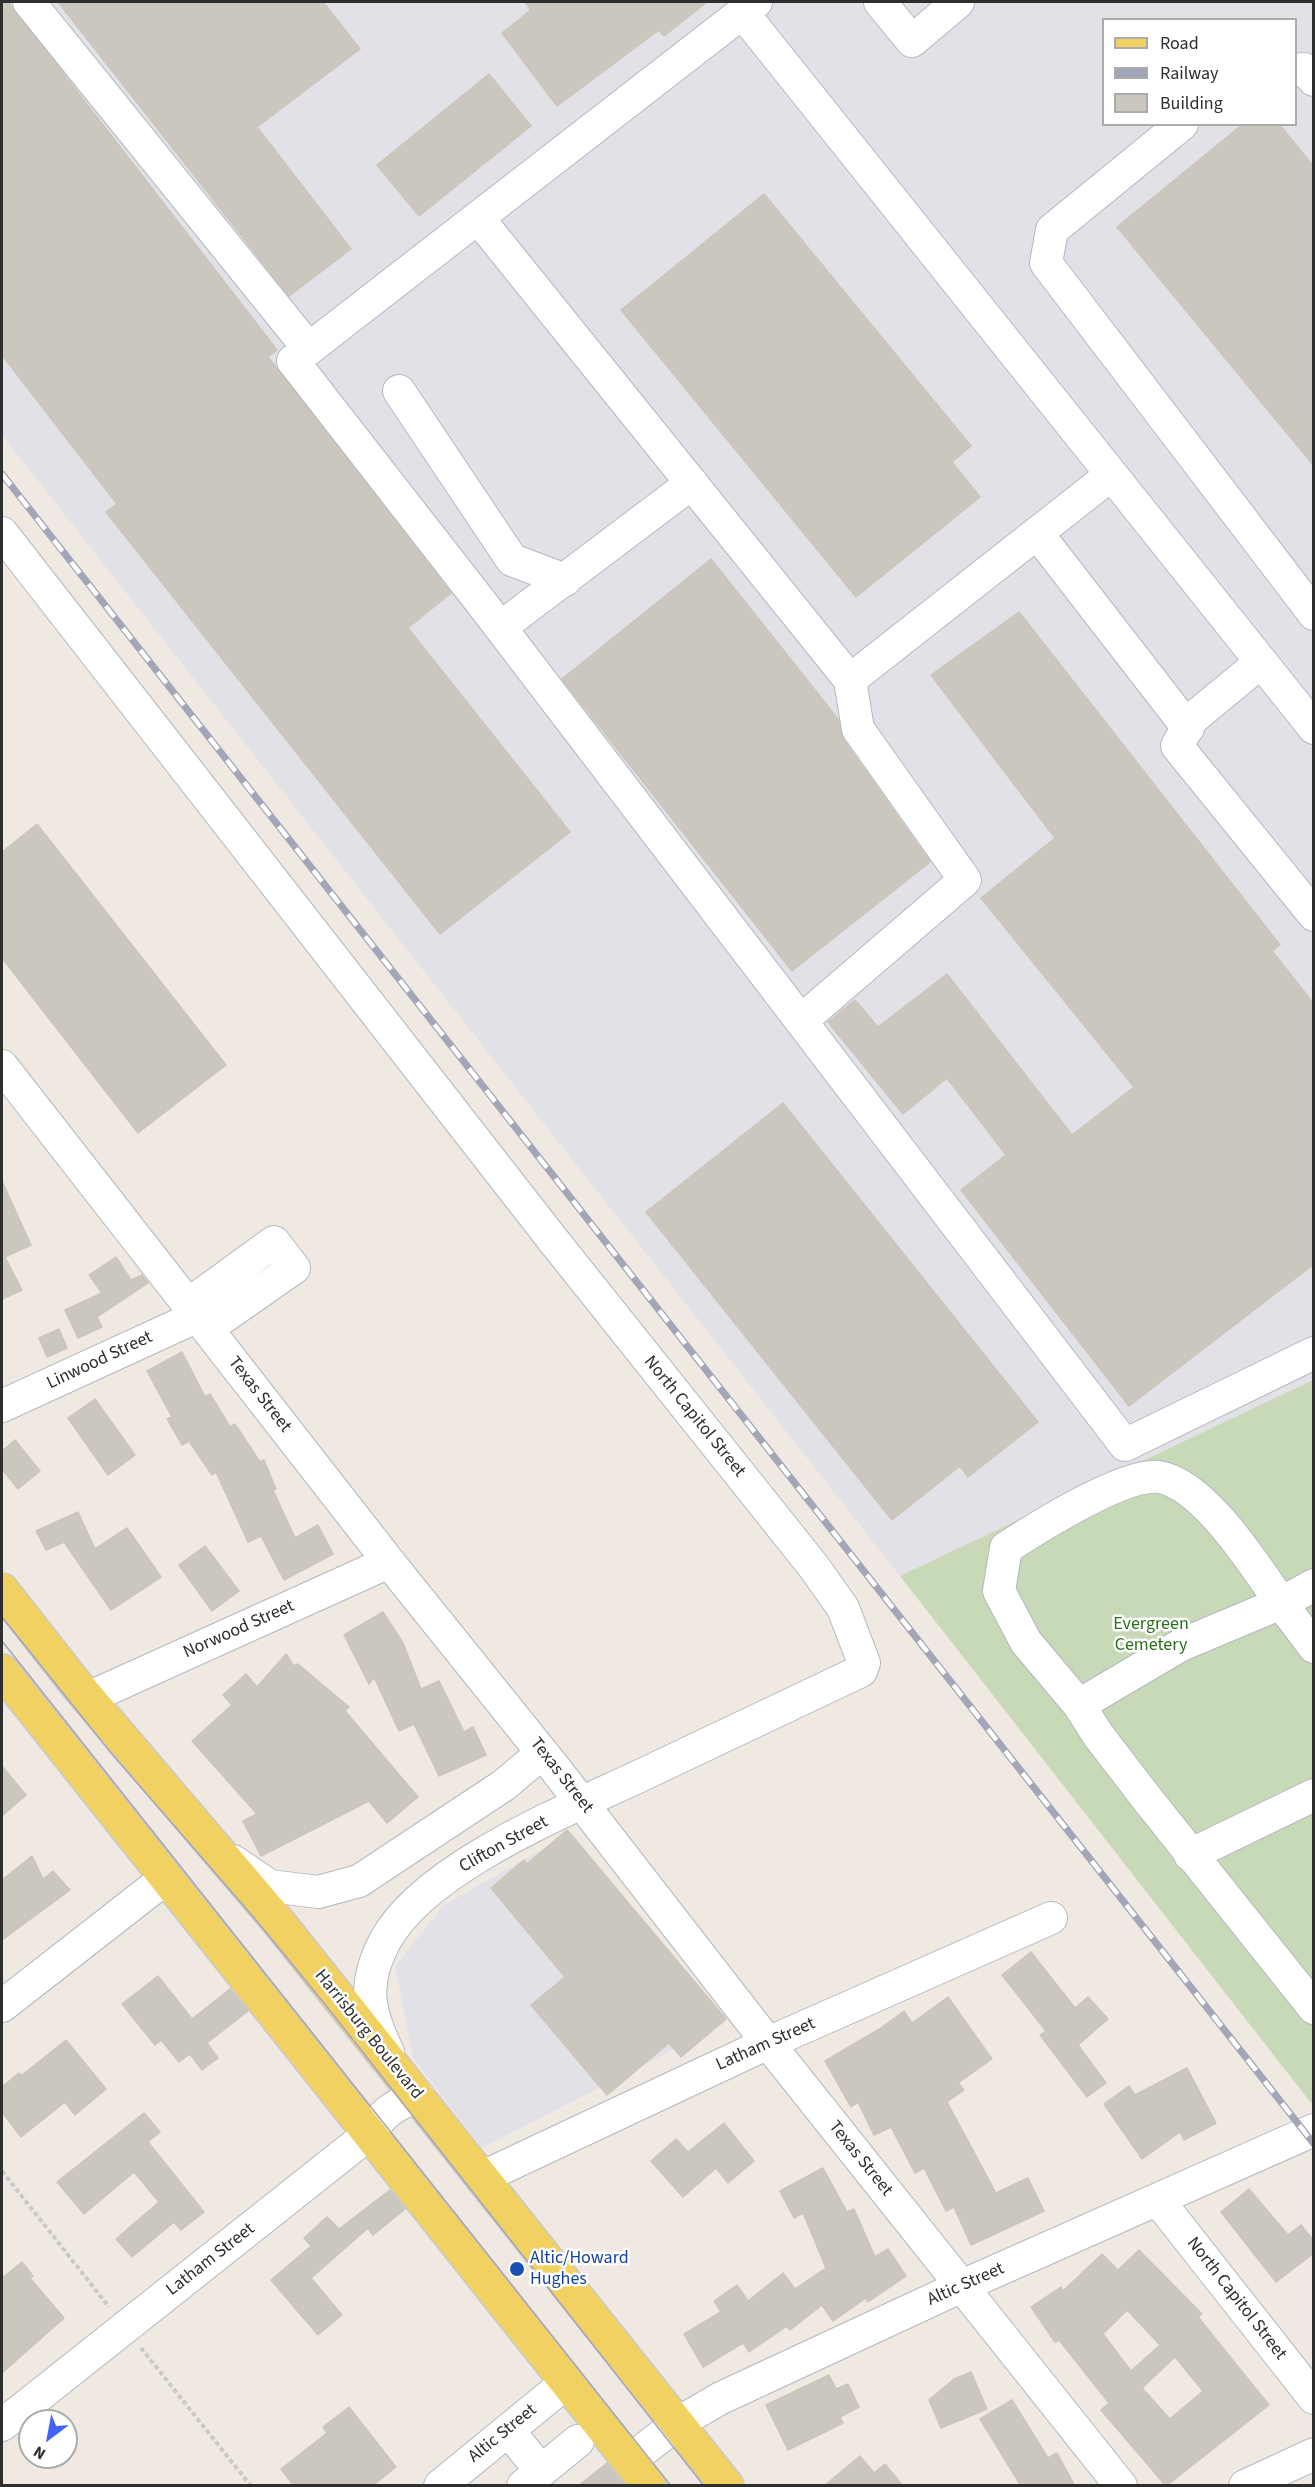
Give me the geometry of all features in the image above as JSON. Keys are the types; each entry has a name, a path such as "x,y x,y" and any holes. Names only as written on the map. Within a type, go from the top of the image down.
{"main road":[{"name":"Harrisburg Boulevard","path":"2,1590 88,1698 220,1853 395,2067 727,2486"},
{"path":"2,1671 639,2473"}],"street":[{"path":"29,2 309,349"},
{"path":"880,2 912,40 958,2"},
{"path":"1314,728 1112,475 749,7 293,361 501,627 1125,1445 1314,1353"},
{"path":"1297,70 1304,69 1314,80"},
{"path":"1180,126 1052,230 1046,263 1314,614"},
{"path":"478,218 850,680 858,729 965,880 802,1020"},
{"path":"399,391 512,560 565,580"},
{"path":"850,680 1112,475"},
{"path":"501,627 692,483"},
{"name":"North Capitol Street","path":"2,533 837,1599 861,1651 864,1663 861,1671"},
{"path":"1037,533 1188,728"},
{"path":"1261,662 1192,719 1177,746 1314,915"},
{"name":"Texas Street","path":"3,1072 582,1803 768,2043 1121,2486"},
{"name":"Linwood Street","path":"2,1406 198,1316"},
{"path":"1314,1647 1224,1525 1185,1486 1157,1476 1126,1483 1060,1512 1006,1548 999,1591 1026,1642 1079,1704 1098,1735 1190,1855 1314,2008"},
{"name":"Norwood Street","path":"88,1698 389,1562"},
{"path":"1079,1704 1181,1645 1281,1603 1314,1585"},
{"name":"Clifton Street","path":"395,2067 371,2014 369,1988 374,1966 386,1939 418,1897 490,1849 861,1671"},
{"path":"220,1853 270,1886 318,1892 359,1881 504,1785 542,1753"},
{"path":"1190,1855 1314,1796"},
{"path":"2,2006 166,1878"},
{"name":"Latham Street","path":"483,2177 768,2043 1051,1918"},
{"name":"Latham Street","path":"2,2425 369,2134 380,2116 403,2101 419,2097"},
{"name":"Altic Street","path":"639,2473 678,2423 721,2398 962,2286 1314,2130"},
{"name":"North Capitol Street","path":"1158,2200 1314,2398"},
{"name":"Altic Street","path":"440,2486 567,2382"},
{"path":"508,2430 532,2478 578,2441"},
{"path":"1245,2486 1314,2454"}],"shaded area":[{"path":"2,2 1313,2 1313,1380 900,1576 2,435"},
{"path":"572,1832 723,2024 482,2148 413,2058 395,1966 444,1905"}],"green space":[{"name":"Evergreen Cemetery","path":"1313,1380 1313,2102 1311,2103 900,1576"}],"building":[{"path":"2,2 8,2 277,350 268,357 451,593 408,628 570,832 440,934 106,512 117,504 2,355"},
{"path":"58,2 323,2 360,49 257,127 351,249 289,296"},
{"path":"525,2 707,2 664,36 659,30 557,106 502,33 531,10"},
{"path":"489,74 531,126 419,216 377,165"},
{"path":"1241,126 1281,126 1314,167 1314,466 1117,227"},
{"path":"764,194 971,446 952,462 980,497 856,597 621,310"},
{"path":"711,559 838,719 843,739 930,862 792,971 562,679"},
{"path":"1019,612 1280,945 1272,951 1314,1004 1314,1264 1129,1406 961,1190 1006,1155 947,1078 903,1114 828,1022 855,1000 878,1027 947,974 1072,1135 1134,1087 981,898 1055,838 931,675"},
{"path":"37,824 226,1065 138,1133 2,958 2,852"},
{"path":"783,1103 1038,1422 968,1477 960,1466 892,1520 646,1212"},
{"path":"2,1181 31,1245 5,1257 22,1290 2,1299"},
{"path":"116,1257 131,1280 142,1275 148,1283 97,1317 102,1327 78,1338 65,1310 102,1293 89,1275"},
{"path":"59,1329 67,1348 47,1357 39,1338"},
{"path":"182,1352 205,1397 210,1394 230,1427 235,1424 260,1462 264,1460 276,1489 273,1490 295,1538 318,1525 333,1554 284,1580 261,1536 248,1542 216,1472 212,1475 189,1441 182,1445 167,1419 172,1417 147,1371"},
{"path":"95,1399 135,1455 108,1475 68,1418"},
{"path":"15,1440 40,1471 18,1489 2,1469 2,1451"},
{"path":"78,1512 95,1549 127,1528 161,1577 111,1610 64,1542 46,1550 36,1531"},
{"path":"205,1546 239,1591 212,1611 179,1565"},
{"path":"383,1612 403,1643 421,1689 439,1681 464,1732 473,1727 486,1755 439,1776 414,1724 399,1731 374,1677 369,1684 344,1635"},
{"path":"286,1654 294,1666 298,1664 349,1707 345,1711 418,1797 387,1823 369,1801 261,1856 243,1821 257,1814 192,1741 232,1705 223,1695 246,1674 257,1687"},
{"path":"2,1766 26,1795 2,1816"},
{"path":"567,1830 726,2019 681,2057 669,2043 607,2095 531,2005 565,1977 491,1888 524,1860 527,1864"},
{"path":"32,1856 43,1879 53,1871 70,1890 2,1940 2,1880"},
{"path":"1031,1952 1075,2008 1088,1997 1108,2019 1078,2045 1106,2083 1087,2097 1040,2035 1046,2031 1002,1975"},
{"path":"158,1976 192,2019 230,1989 248,2011 207,2043 218,2058 202,2070 190,2054 179,2062 161,2040 155,2045 122,2004"},
{"path":"948,1997 992,2059 958,2083 964,2090 947,2102 996,2193 1028,2178 1044,2211 971,2245 954,2207 946,2211 924,2168 915,2173 891,2127 874,2135 858,2102 851,2107 825,2061 881,2028 904,2011 912,2023"},
{"path":"66,2040 106,2089 75,2115 65,2102 21,2137 2,2112 2,2087 19,2073 21,2076"},
{"path":"1187,2068 1216,2123 1184,2140 1180,2132 1142,2159 1104,2104 1129,2086 1135,2095"},
{"path":"144,2113 160,2132 148,2142 204,2212 181,2230 174,2222 132,2257 116,2239 159,2202 134,2172 84,2214 57,2182"},
{"path":"724,2123 754,2161 728,2183 716,2168 683,2197 651,2161 676,2139 688,2152"},
{"path":"823,2168 847,2212 854,2209 875,2257 888,2249 906,2276 868,2302 866,2298 833,2321 822,2305 790,2330 787,2326 749,2352 743,2343 703,2367 684,2334 721,2312 714,2301 737,2285 748,2301 783,2273 795,2289 826,2268 803,2213 794,2218 780,2191"},
{"path":"1249,2189 1288,2235 1301,2225 1314,2241 1314,2253 1276,2282 1221,2212"},
{"path":"390,2190 405,2209 373,2235 368,2228 311,2278 342,2315 318,2335 271,2280 311,2246 304,2238 327,2217 339,2229"},
{"path":"1139,2250 1202,2314 1198,2317 1269,2405 1166,2486 1101,2410 1109,2403 1059,2340 1055,2342 1031,2307 1061,2287 1063,2291 1102,2254 1118,2270","holes":["1127,2310 1160,2345 1131,2371 1103,2334","1175,2357 1203,2391 1170,2419 1142,2388"]},
{"path":"22,2262 33,2276 30,2278 64,2318 2,2373 2,2278"},
{"path":"971,2372 987,2409 941,2428 929,2400 954,2379"},
{"path":"829,2375 836,2389 848,2384 859,2407 840,2417 843,2423 788,2450 766,2405"},
{"path":"1012,2400 1048,2458 1057,2453 1075,2486 1021,2486 980,2419"},
{"path":"349,2407 396,2467 372,2486 294,2486 281,2469 327,2433 323,2427"},
{"path":"860,2456 874,2473 885,2464 903,2486 824,2486"},
{"path":"607,2463 625,2486 578,2486"}],"tram line":[{"path":"2,1617 111,1753 256,1920 328,2008 704,2486"},
{"path":"2,1641 671,2486"}],"railway":[{"path":"2,474 1314,2144"}],"place":[{"name":"Altic/Howard Hughes","path":"517,2269"}]}
